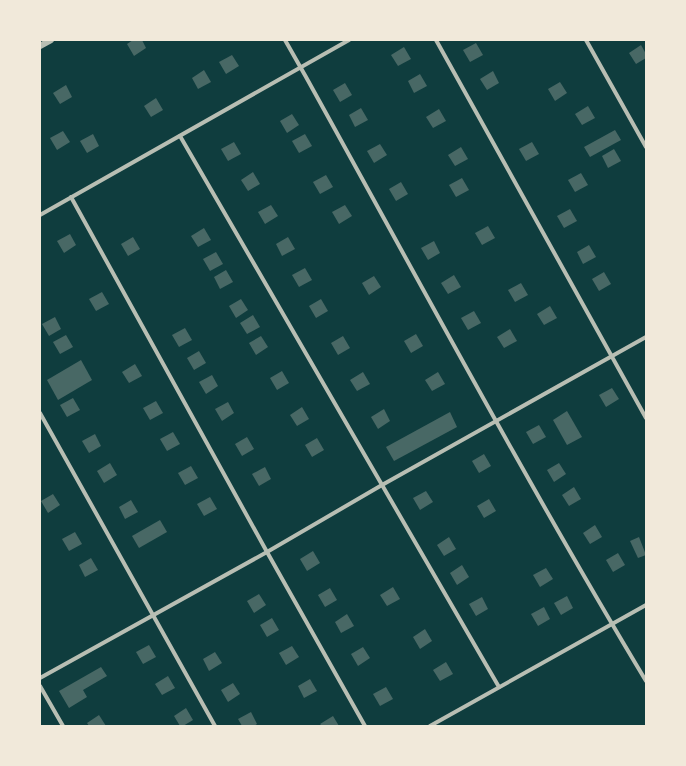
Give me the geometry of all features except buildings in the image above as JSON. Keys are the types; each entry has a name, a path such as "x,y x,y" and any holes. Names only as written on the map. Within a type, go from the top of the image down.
{"street":[{"path":"40,46 51,40"},
{"path":"285,40 496,421 646,681"},
{"path":"40,215 348,40"},
{"path":"436,40 646,418"},
{"path":"586,40 646,147"},
{"path":"180,136 499,687"},
{"path":"71,197 266,552 365,726"},
{"path":"40,678 646,337"},
{"path":"40,413 215,726"},
{"path":"430,726 646,605"},
{"path":"40,686 62,726"}]}
